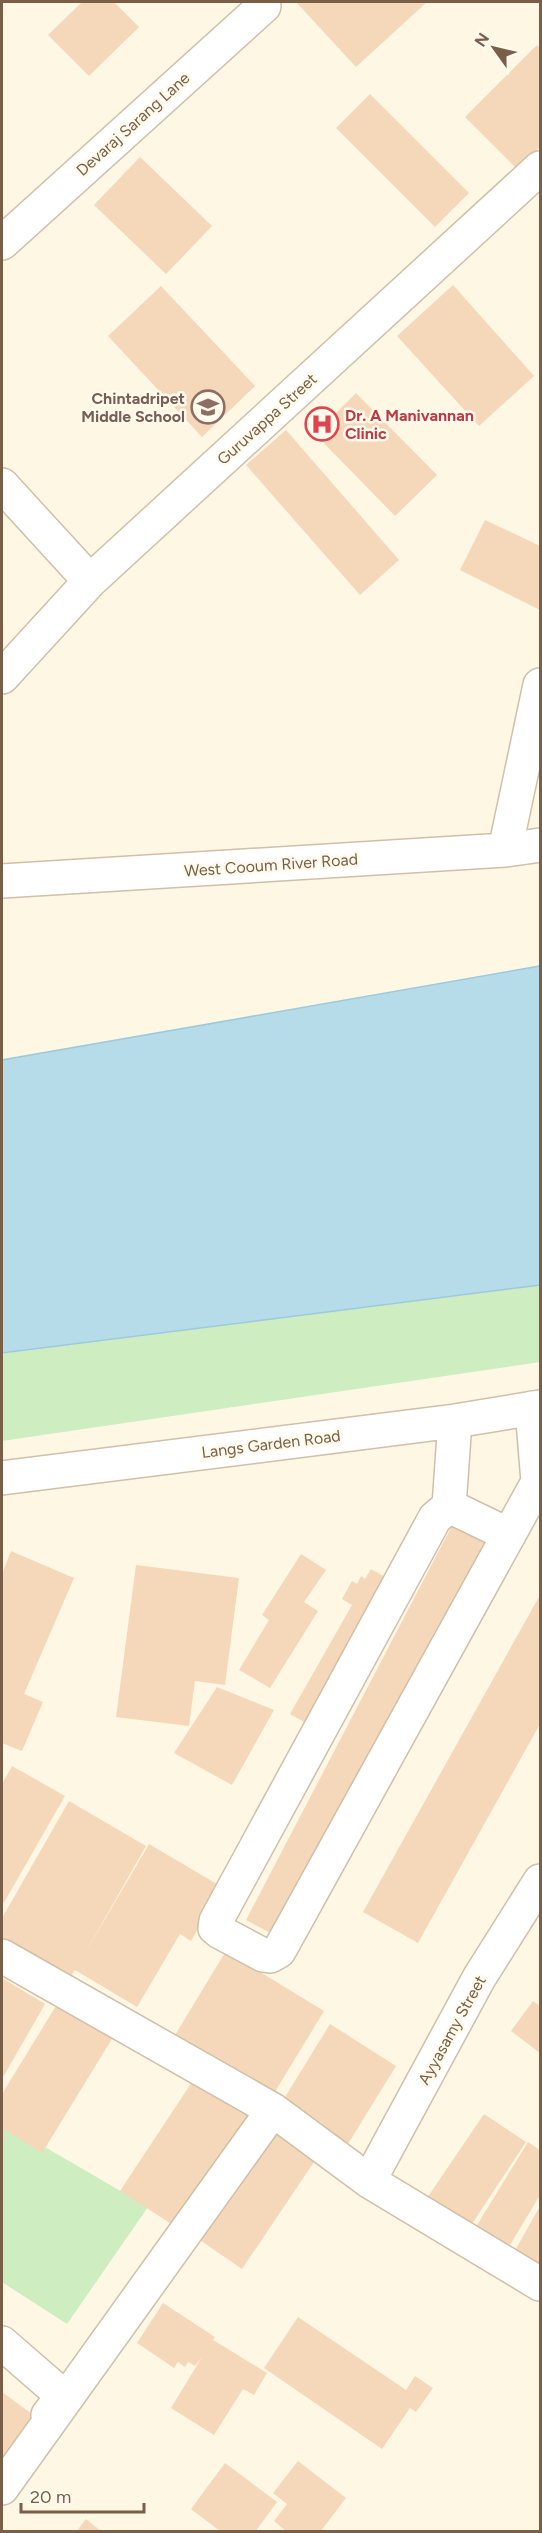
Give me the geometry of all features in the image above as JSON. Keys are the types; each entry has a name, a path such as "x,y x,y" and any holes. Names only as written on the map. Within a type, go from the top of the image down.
{"street":[{"name":"Devaraj Sarang Lane","path":"2,243 264,6"},
{"name":"Guruvappa Street","path":"2,677 90,581 540,168"},
{"path":"2,485 90,581"},
{"path":"505,850 540,685"},
{"name":"West Cooum River Road","path":"2,881 505,850 540,845"},
{"path":"455,1421 449,1506 435,1518 216,1921 215,1928 220,1932 263,1955 270,1956 279,1951 538,1482 536,1407"},
{"name":"Langs Garden Road","path":"2,1478 455,1421 536,1407"},
{"path":"449,1506 509,1535"},
{"name":"Ayyasamy Street","path":"369,2181 479,1978 540,1881"},
{"path":"2,1956 273,2110 369,2181 540,2284"},
{"path":"2,2488 273,2110"},
{"path":"2,2343 63,2396 2,2475"}],"green space":[{"path":"540,1285 540,1362 2,1441 2,1353"},
{"path":"2,2122 148,2207 67,2324 2,2282"}],"water":[{"path":"540,966 540,1285 2,1353 2,1060"}],"building":[{"path":"82,2 114,2 139,27 89,76 48,35"},
{"path":"296,2 427,2 356,67"},
{"path":"537,45 540,49 540,147 518,170 465,117"},
{"path":"370,94 469,193 435,227 336,128"},
{"path":"140,157 212,226 166,274 94,205"},
{"path":"453,285 534,376 479,426 397,336"},
{"path":"161,286 255,386 202,437 108,336"},
{"path":"356,393 437,475 395,516 315,434"},
{"path":"286,430 399,560 360,595 246,465"},
{"path":"485,520 540,546 540,610 460,570"},
{"path":"456,1518 498,1539 276,1936 246,1920"},
{"path":"11,1551 74,1578 24,1694 43,1702 22,1751 2,1743 2,1574"},
{"path":"301,1554 326,1570 304,1602 318,1611 270,1688 239,1670 269,1620 262,1615"},
{"path":"136,1565 239,1578 225,1685 195,1681 189,1726 116,1717"},
{"path":"371,1569 392,1581 311,1726 290,1714 352,1605 342,1599 352,1581 357,1584 361,1576 365,1579"},
{"path":"540,1595 540,1724 418,1943 363,1912"},
{"path":"217,1687 274,1710 232,1785 174,1753"},
{"path":"12,1766 65,1796 2,1906 2,1784"},
{"path":"69,1801 146,1846 84,1955 149,1844 222,1887 191,1941 180,1934 137,2007 75,1970 69,1979 2,1941 2,1918"},
{"path":"226,1951 324,2011 270,2100 172,2040"},
{"path":"2,1978 45,2004 2,2079"},
{"path":"59,2001 115,2034 42,2153 2,2128 2,2094"},
{"path":"533,2001 540,2006 540,2053 511,2031"},
{"path":"330,2024 396,2066 348,2144 282,2102"},
{"path":"198,2073 258,2113 181,2230 120,2191"},
{"path":"484,2114 526,2142 468,2230 425,2201"},
{"path":"271,2124 318,2156 242,2269 194,2236"},
{"path":"528,2142 540,2150 540,2195 507,2250 474,2230"},
{"path":"540,2206 540,2273 512,2256"},
{"path":"163,2303 215,2337 213,2340 267,2373 254,2395 243,2389 214,2435 171,2408 202,2357 195,2366 188,2362 185,2367 178,2362 174,2368 137,2343"},
{"path":"298,2317 406,2390 415,2376 433,2388 416,2412 410,2408 382,2449 264,2368"},
{"path":"2,2392 36,2417 2,2466"},
{"path":"298,2461 346,2498 320,2532 287,2532 274,2521 287,2504 273,2493"},
{"path":"225,2463 277,2502 255,2532 221,2532 191,2509"},
{"path":"86,2519 102,2532 76,2532"}],"place":[{"name":"Chintadripet Middle School","path":"208,407"},
{"name":"Dr. A Manivannan Clinic","path":"322,424"}]}
